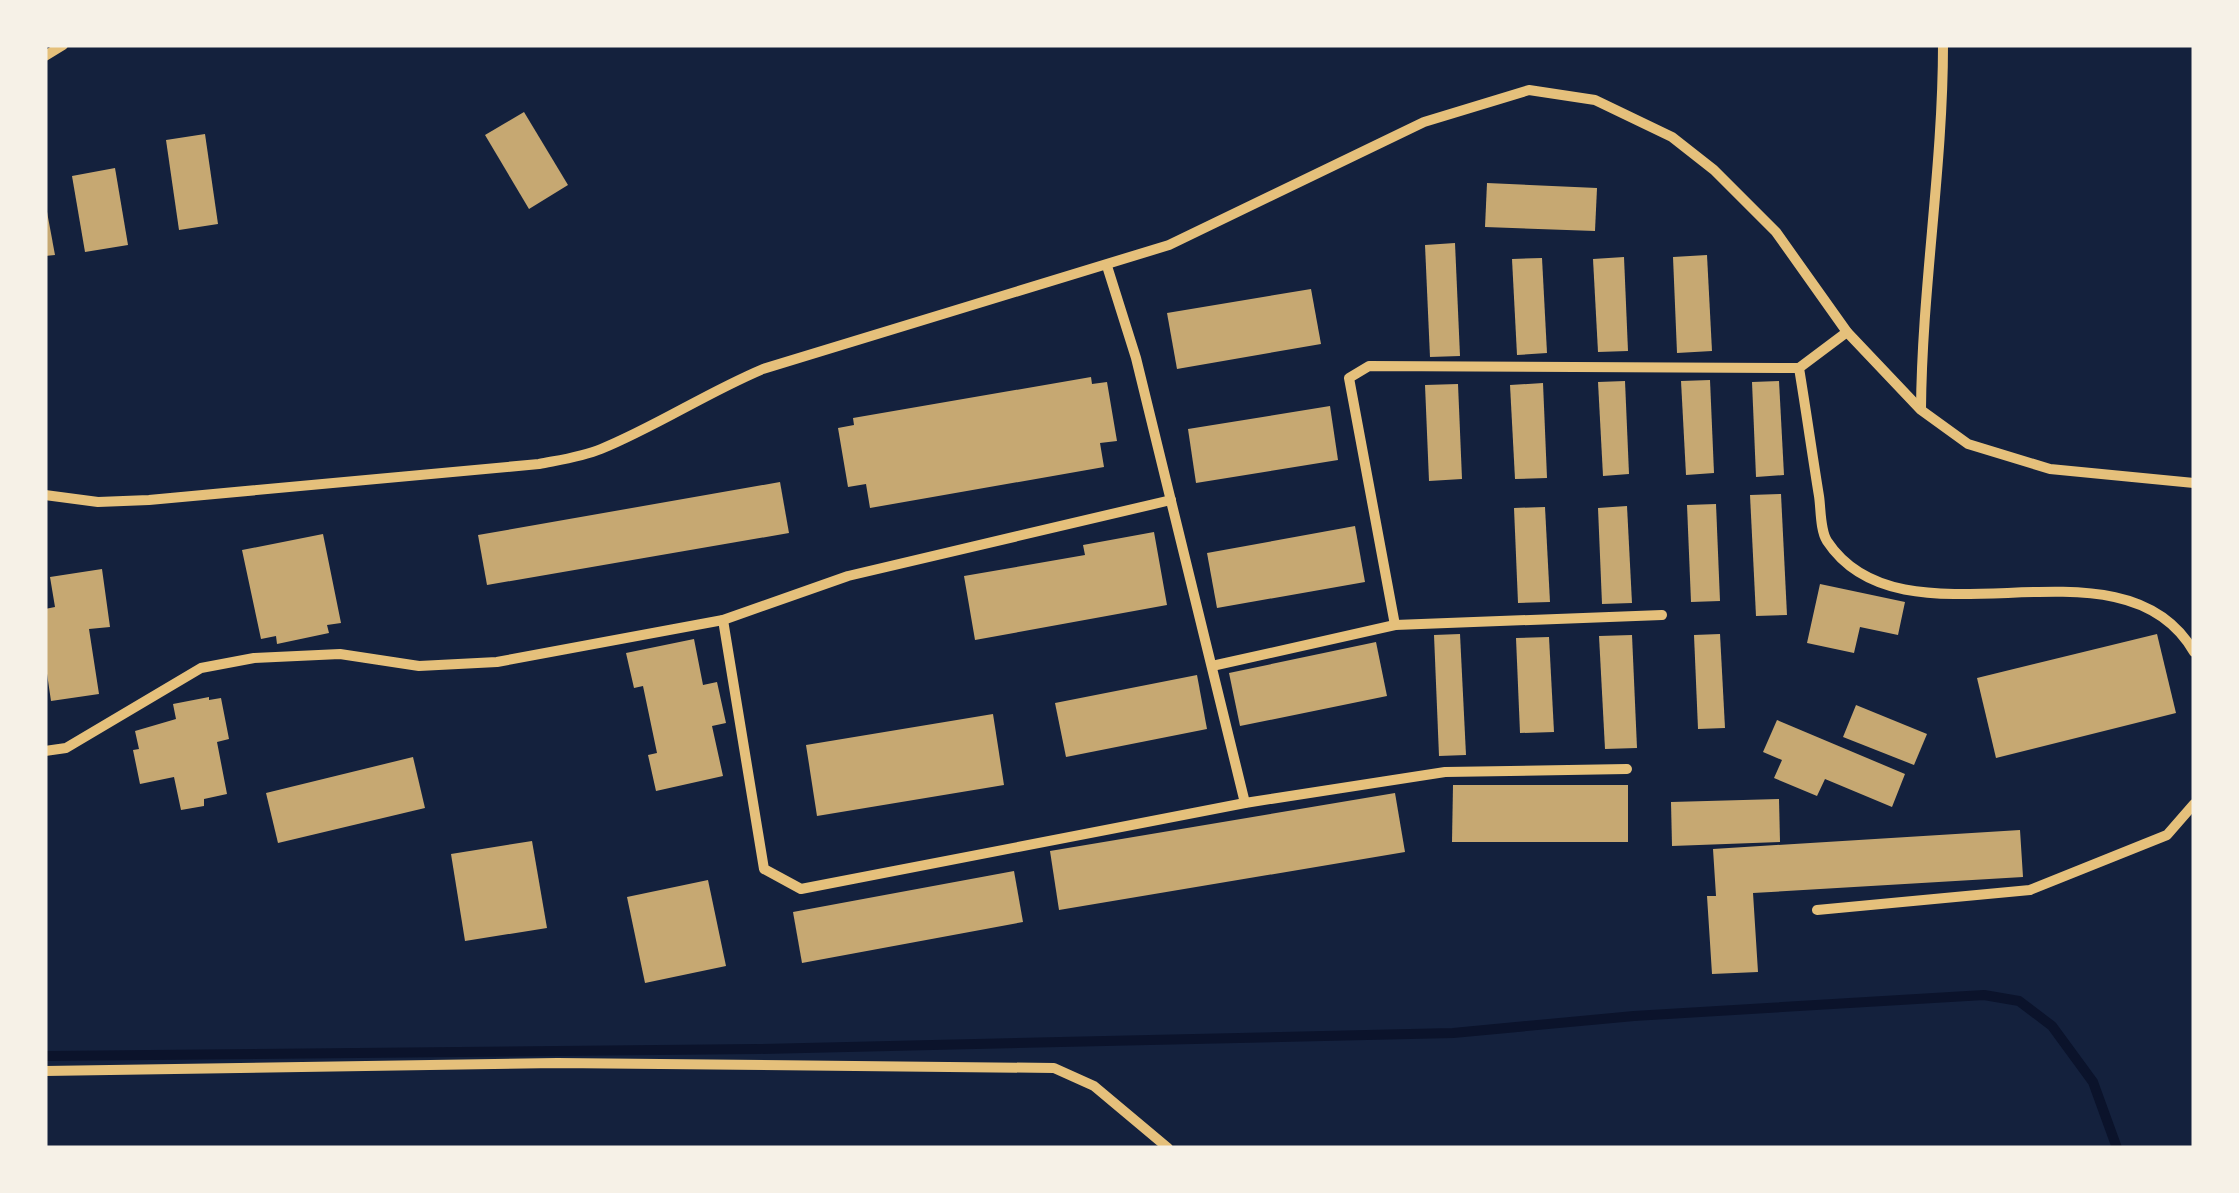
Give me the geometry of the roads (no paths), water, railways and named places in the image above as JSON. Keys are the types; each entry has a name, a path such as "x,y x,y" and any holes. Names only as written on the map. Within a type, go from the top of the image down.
{"street":[{"path":"45,56 63,45"},
{"path":"1922,410 1922,331 1943,98 1943,45"},
{"path":"45,495 98,502 149,500 540,464 596,451 653,425 711,391 763,369 1169,245 1424,122 1529,90 1595,100 1672,137 1714,170 1776,232 1847,332 1922,410 1968,444 2050,468 2194,483"},
{"path":"1107,266 1136,358 1244,803"},
{"path":"1395,625 1349,378 1369,366 1799,368 1847,332"},
{"path":"1799,368 1825,538 1854,570 1904,589 1945,595 2068,591 2131,601 2166,617 2194,652"},
{"path":"45,751 66,748 200,668 254,658 340,654 419,666 497,662 723,620 848,576 1170,500"},
{"path":"1212,666 1395,625 1662,615"},
{"path":"723,620 764,869 801,889 1244,803 1445,772 1627,769"},
{"path":"1817,910 2030,890 2166,836 2194,804"},
{"path":"45,1071 557,1063 1054,1068 1094,1086 1168,1148"}],"waterway":[{"path":"45,1056 757,1049 1453,1033 1634,1016 1984,995 2019,1001 2052,1026 2093,1082 2117,1148"}]}
